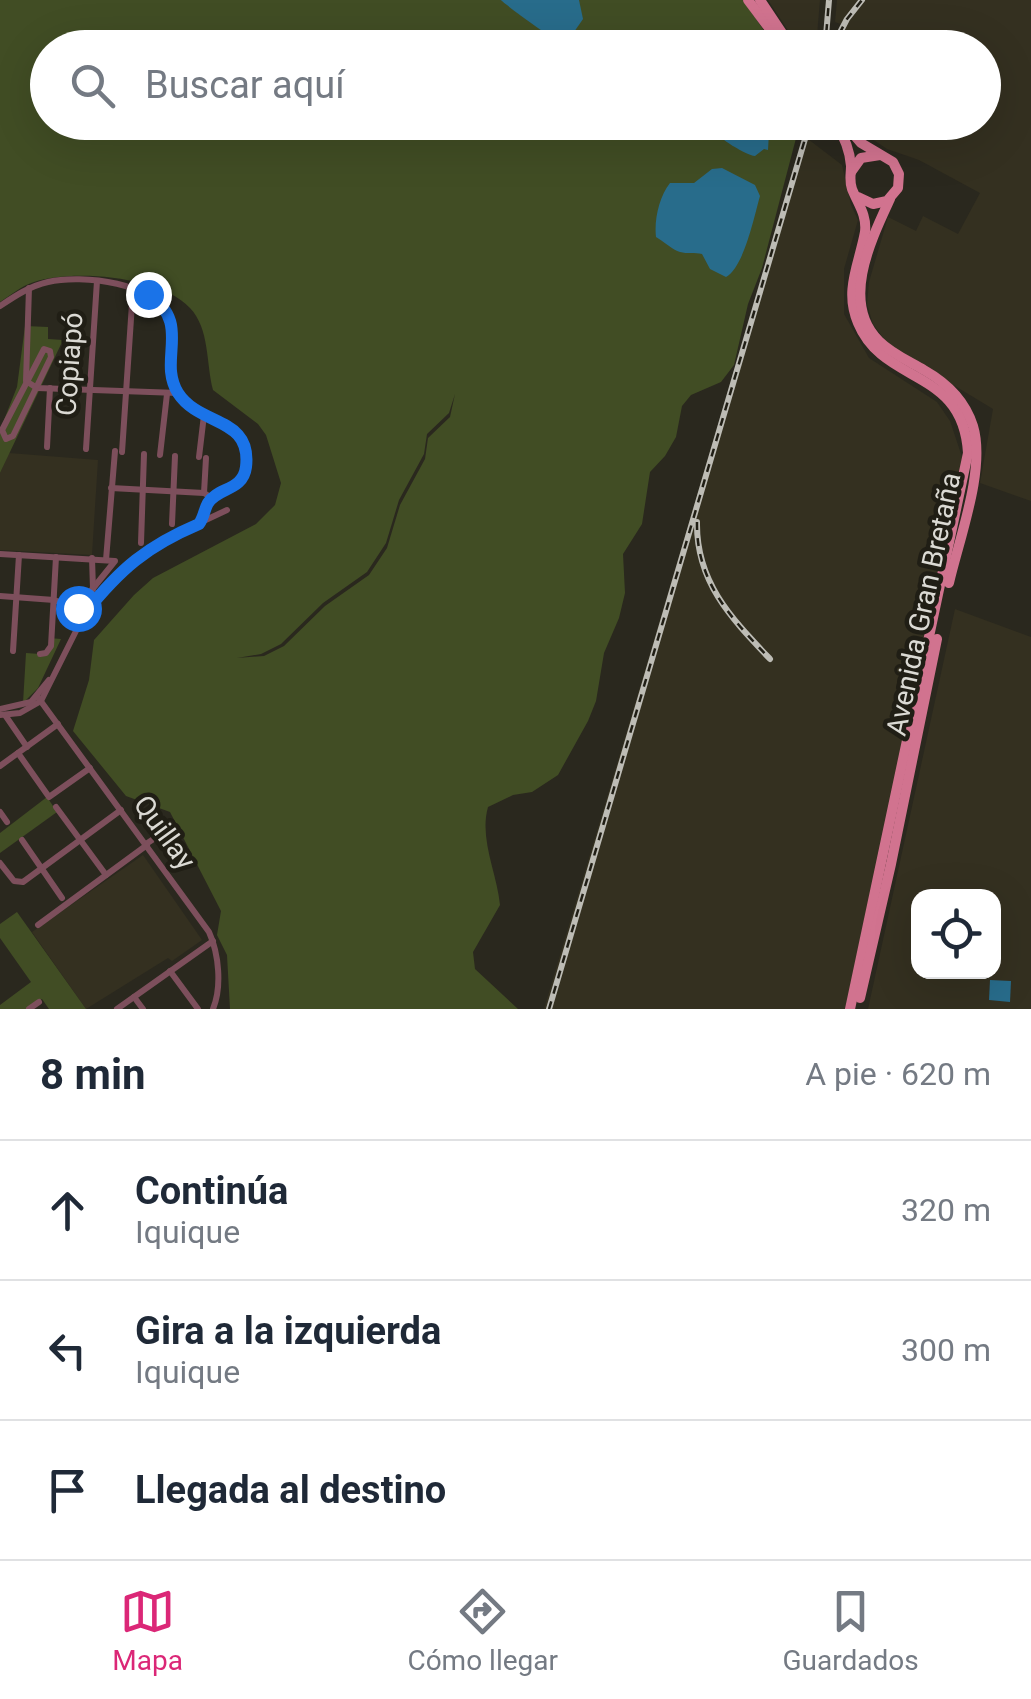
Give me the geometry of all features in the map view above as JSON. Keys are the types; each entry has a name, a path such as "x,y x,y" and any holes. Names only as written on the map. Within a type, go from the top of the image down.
{"main road":[{"path":"748,0 770,30"},
{"path":"760,0 780,30"},
{"path":"845,140 850,183 857,196 873,204 890,199 898,188 900,174 893,162 858,140"},
{"path":"851,172 861,158 881,155"},
{"name":"Avenida Gran Bretaña","path":"854,1009 968,453 962,423 946,397 932,384 882,355 858,324 851,285 865,224 857,196"},
{"name":"Avenida Gran Bretaña","path":"854,1009 888,880 976,460 973,426 960,400 940,380 883,345 862,314 861,282 890,199"}],"street":[{"path":"0,306 30,288 71,278 134,289 156,298 171,320 172,371 178,393 187,404 232,429 246,448 242,480 212,498 199,524"},
{"name":"Copiapó","path":"86,450 97,281"},
{"path":"25,379 30,288"},
{"path":"106,560 134,289"},
{"path":"48,350 51,357 36,388 14,436 6,439 1,430 25,379 40,352 48,350"},
{"path":"25,379 36,388 178,393"},
{"path":"47,447 50,388"},
{"path":"160,455 167,394"},
{"path":"204,415 204,493"},
{"path":"141,543 144,454"},
{"path":"172,524 175,456"},
{"path":"111,488 204,493 212,498"},
{"path":"82,610 136,557 158,542 228,510"},
{"path":"0,554 115,560 93,589 40,698 26,711 2,713"},
{"path":"13,652 19,554"},
{"path":"40,654 51,648 56,556"},
{"path":"92,558 93,589"},
{"path":"0,596 54,600 82,610"},
{"name":"Quillay","path":"40,698 213,940"},
{"path":"2,713 27,746"},
{"path":"0,766 58,724"},
{"path":"18,753 49,797 90,768"},
{"path":"56,807 106,875"},
{"path":"0,862 17,883 121,810"},
{"path":"0,812 7,822"},
{"path":"38,924 166,830"},
{"path":"22,840 62,898"},
{"path":"117,1009 213,940 217,998 213,1009"},
{"path":"170,971 198,1009"},
{"path":"134,996 143,1009"},
{"path":"29,1009 39,1002"}],"shaded area":[{"path":"768,0 820,0 817,30 788,30"},
{"path":"837,0 1031,0 1031,501 980,483 993,409 889,346 873,324 867,304 869,282 888,217 916,231 923,216 958,234 980,193 874,140 1001,140 1001,30 844,30 846,26 835,22"},
{"path":"803,140 809,140 842,165 858,220 844,269 844,314 869,358 937,402 950,421 964,463 845,1009 544,1009"},
{"path":"9,453 98,460 92,555 0,550 0,473"},
{"path":"955,609 1031,637 1031,1009 868,1009"},
{"path":"143,855 202,940 86,1009 32,932"}],"green space":[{"path":"0,0 743,0 763,30 30,30 30,140 796,140 734,365 721,382 691,395 682,406 676,437 650,472 642,524 623,554 625,593 604,653 596,701 588,721 558,775 532,792 513,795 488,807 487,844 500,905 473,952 475,969 518,1009 230,1009 227,955 217,935 221,911 170,812 126,796 73,731 89,680 94,640 153,578 256,524 275,505 281,483 266,435 258,424 213,390 201,326 190,308 176,297 138,282 93,276 51,278 20,288 0,302","holes":["455,394 450,417 428,438 425,459 400,505 387,548 369,575 325,606 284,646 264,656 237,658 261,654 281,644 323,603 367,572 386,543 399,500 424,454 427,434 449,413"]},
{"path":"25,326 48,327 48,339 63,340 0,473 0,430 17,387"},
{"path":"49,638 61,639 38,688 23,703 26,653 49,650"},
{"path":"47,797 57,812 0,853 0,833"},
{"path":"17,912 86,1009 49,1009 42,999 28,1009 0,1009 0,1005 31,982 0,938 0,924"}],"water":[{"path":"501,0 579,0 583,19 575,30 541,30"},
{"path":"769,140 768,150 755,156 726,141"},
{"path":"722,168 755,185 760,196 743,253 726,277 710,269 702,254 677,251 656,237 660,202 670,183 694,183 712,169"},
{"path":"990,980 1011,981 1010,1002 989,1000"}],"railway":[{"path":"826,30 829,0"},
{"path":"841,30 862,0"},
{"path":"549,1009 805,140"},
{"path":"697,522 702,563 718,598 770,659"}],"route":[{"path":"78,608 85,613 145,550 199,524 212,498 237,485 246,468 246,448 240,436 194,410 176,389 171,320 156,298 148,294"}]}
